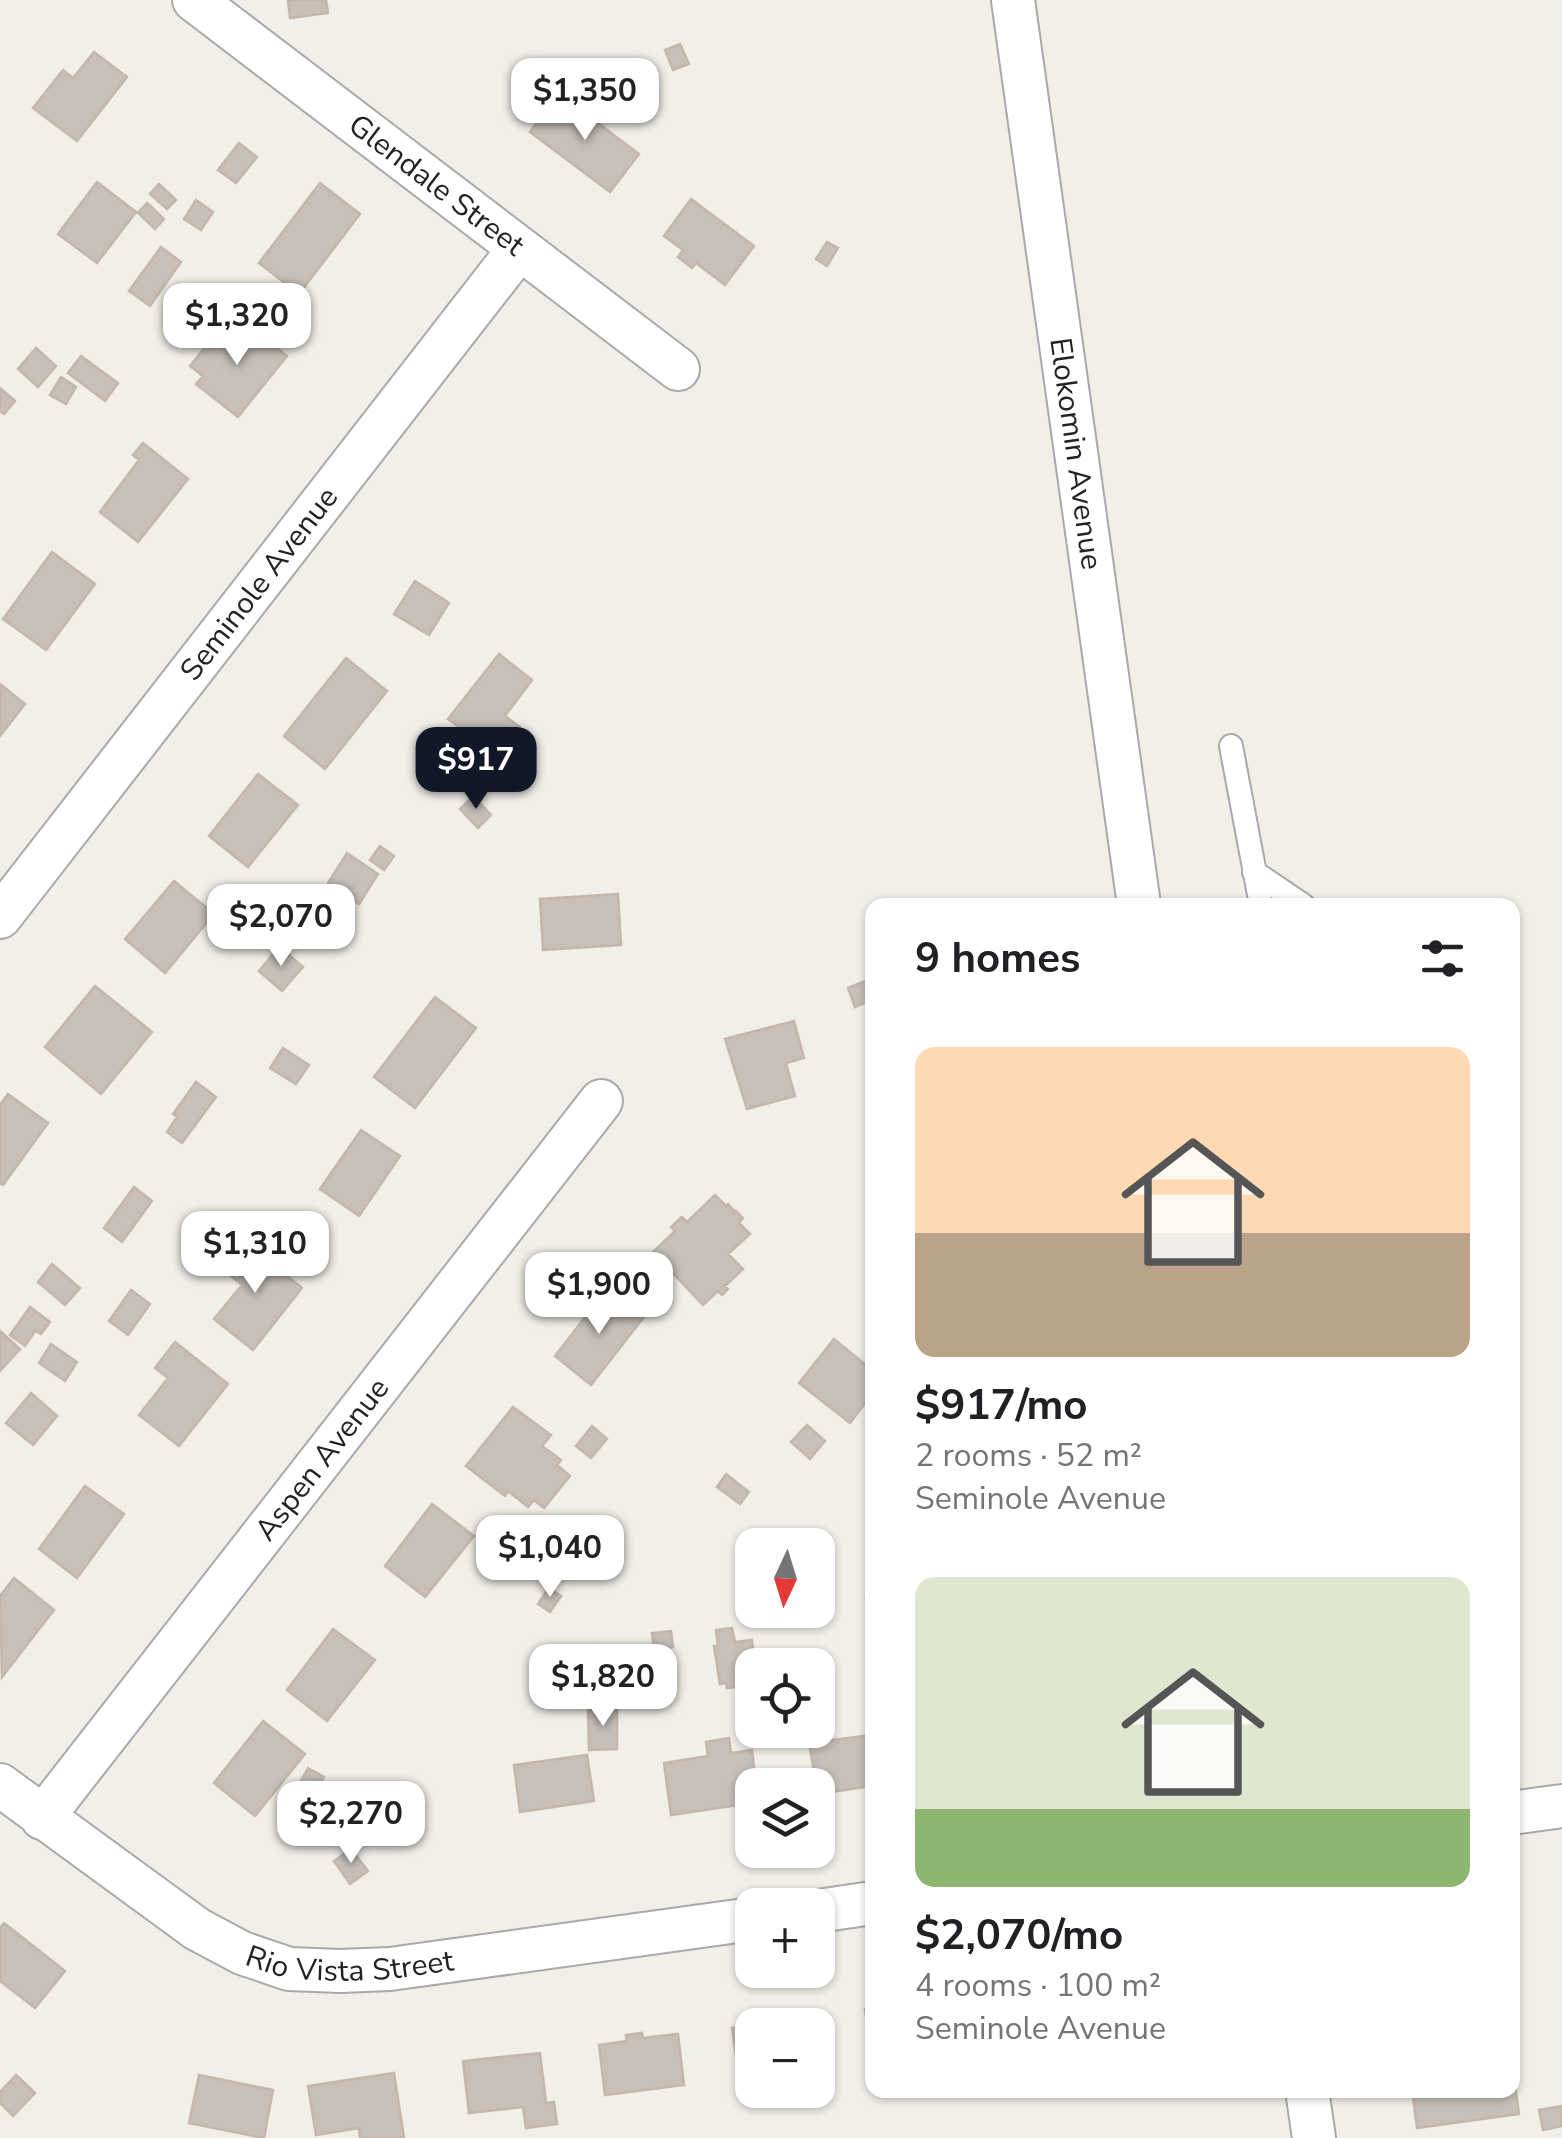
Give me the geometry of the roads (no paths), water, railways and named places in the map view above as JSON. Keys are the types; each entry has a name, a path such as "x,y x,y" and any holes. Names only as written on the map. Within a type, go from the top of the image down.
{"street":[{"name":"Glendale Street","path":"194,0 678,369"},
{"name":"Elokomin Avenue","path":"1013,0 1138,898"},
{"name":"Seminole Avenue","path":"0,917 519,250"},
{"name":"Aspen Avenue","path":"42,1818 600,1101"},
{"name":"Rio Vista Street","path":"0,1785 196,1929 242,1953 289,1968 340,1972 390,1969 735,1922"},
{"path":"1520,1812 1562,1806"},
{"path":"835,1908 865,1904"},
{"path":"1307,2098 1314,2138"}],"lane":[{"path":"1231,746 1260,898"},
{"path":"1254,872 1293,898"}]}
